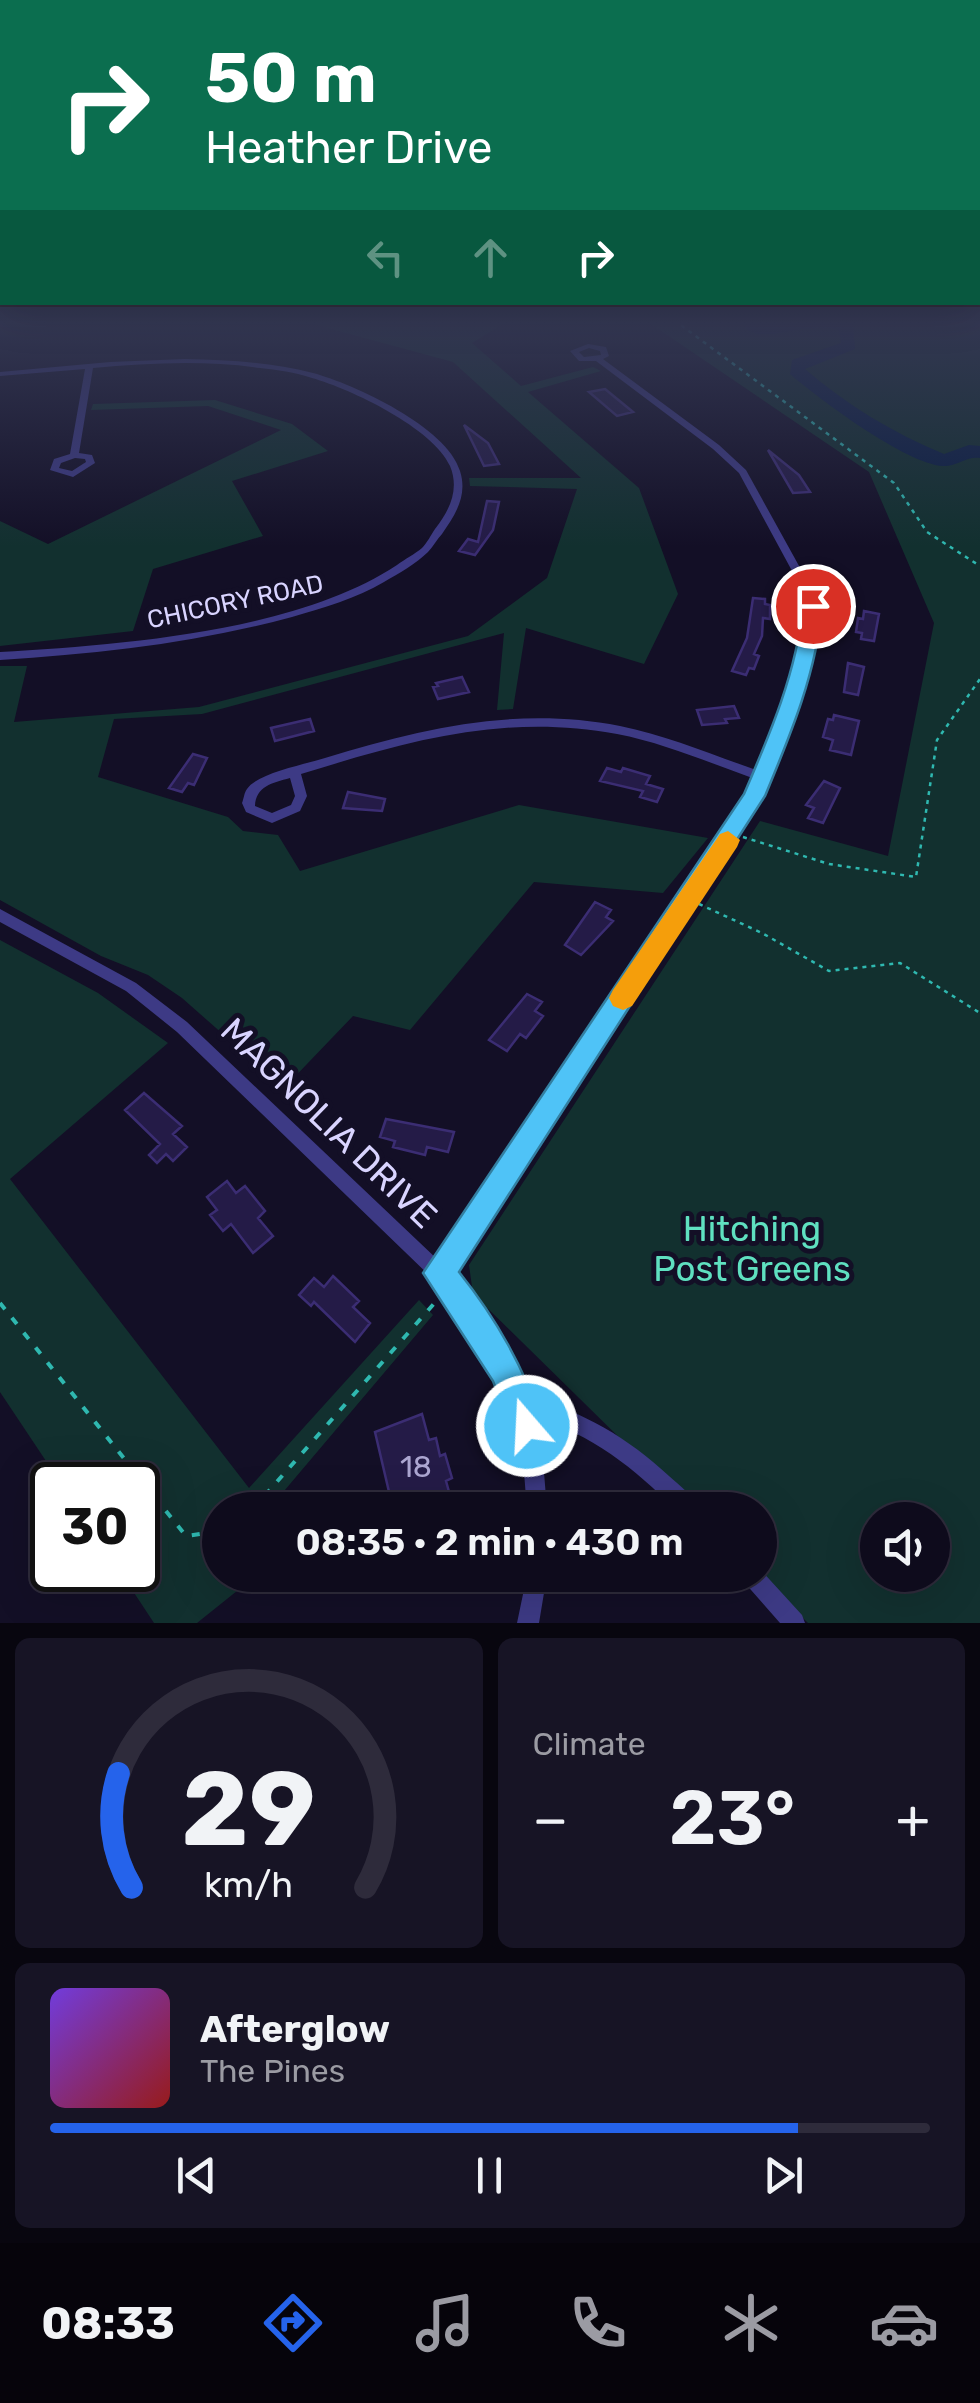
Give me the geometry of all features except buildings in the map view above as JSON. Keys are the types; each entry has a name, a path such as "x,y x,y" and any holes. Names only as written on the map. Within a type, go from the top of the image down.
{"street":[{"path":"74,455 83,396"},
{"name":"CHICORY ROAD","path":"0,656 187,636 324,605 405,568 439,536 455,504 458,476 439,445 356,396"},
{"path":"444,1279 732,834 763,777 810,636 813,621 809,593 744,472 647,396"},
{"path":"294,772 301,796 296,808 272,818 250,809 253,789 294,772 449,727 520,719 583,723 640,735 763,777"},
{"name":"MAGNOLIA DRIVE","path":"0,916 105,971 182,1026 444,1279 492,1345 522,1405 532,1447 536,1492"},
{"path":"522,1405 566,1415 614,1442 670,1492"},
{"path":"528,1623 534,1592"},
{"path":"766,1592 794,1623"}],"path":[{"path":"776,396 894,483 927,532 980,566"},
{"path":"732,834 829,864 916,878 937,740 980,678"},
{"path":"688,900 762,933 829,971 900,963 980,1012"},
{"path":"267,1492 444,1279"},
{"path":"0,1303 186,1536 202,1534"}],"green space":[{"path":"490,396 532,396 639,488 678,594 644,664 526,628 513,709 497,710 504,633 202,714 114,719 98,777 228,817 243,831 278,835 300,871 519,805 708,838 663,893 534,882 410,1030 353,1016 284,1088 182,998 148,975 101,956 0,900 0,666 27,666 14,722 199,707 468,636 547,578 577,489 470,486 469,478 581,478"},
{"name":"Hitching Post Greens","path":"757,396 980,396 980,1623 808,1623 776,1592 777,1492 675,1492 473,1294 469,1265 760,821 888,856 934,623 869,472"},
{"path":"215,400 292,424 328,451 232,481 263,536 153,569 133,631 0,646 0,521 48,544 281,430 208,406 91,410 93,404"},
{"path":"0,940 98,993 168,1043 10,1179 249,1488 419,1300 433,1315 283,1492 202,1492 202,1592 236,1592 197,1623 154,1623 134,1592 160,1592 160,1462 47,1462 0,1392"}],"waterway":[{"path":"828,396 884,433 944,461 969,451 980,452"}],"slow traffic":[{"path":"623,998 728,840"}],"route":[{"path":"527,1426 507,1372 474,1317 439,1273 754,796 780,735 810,636 813,606"}]}
